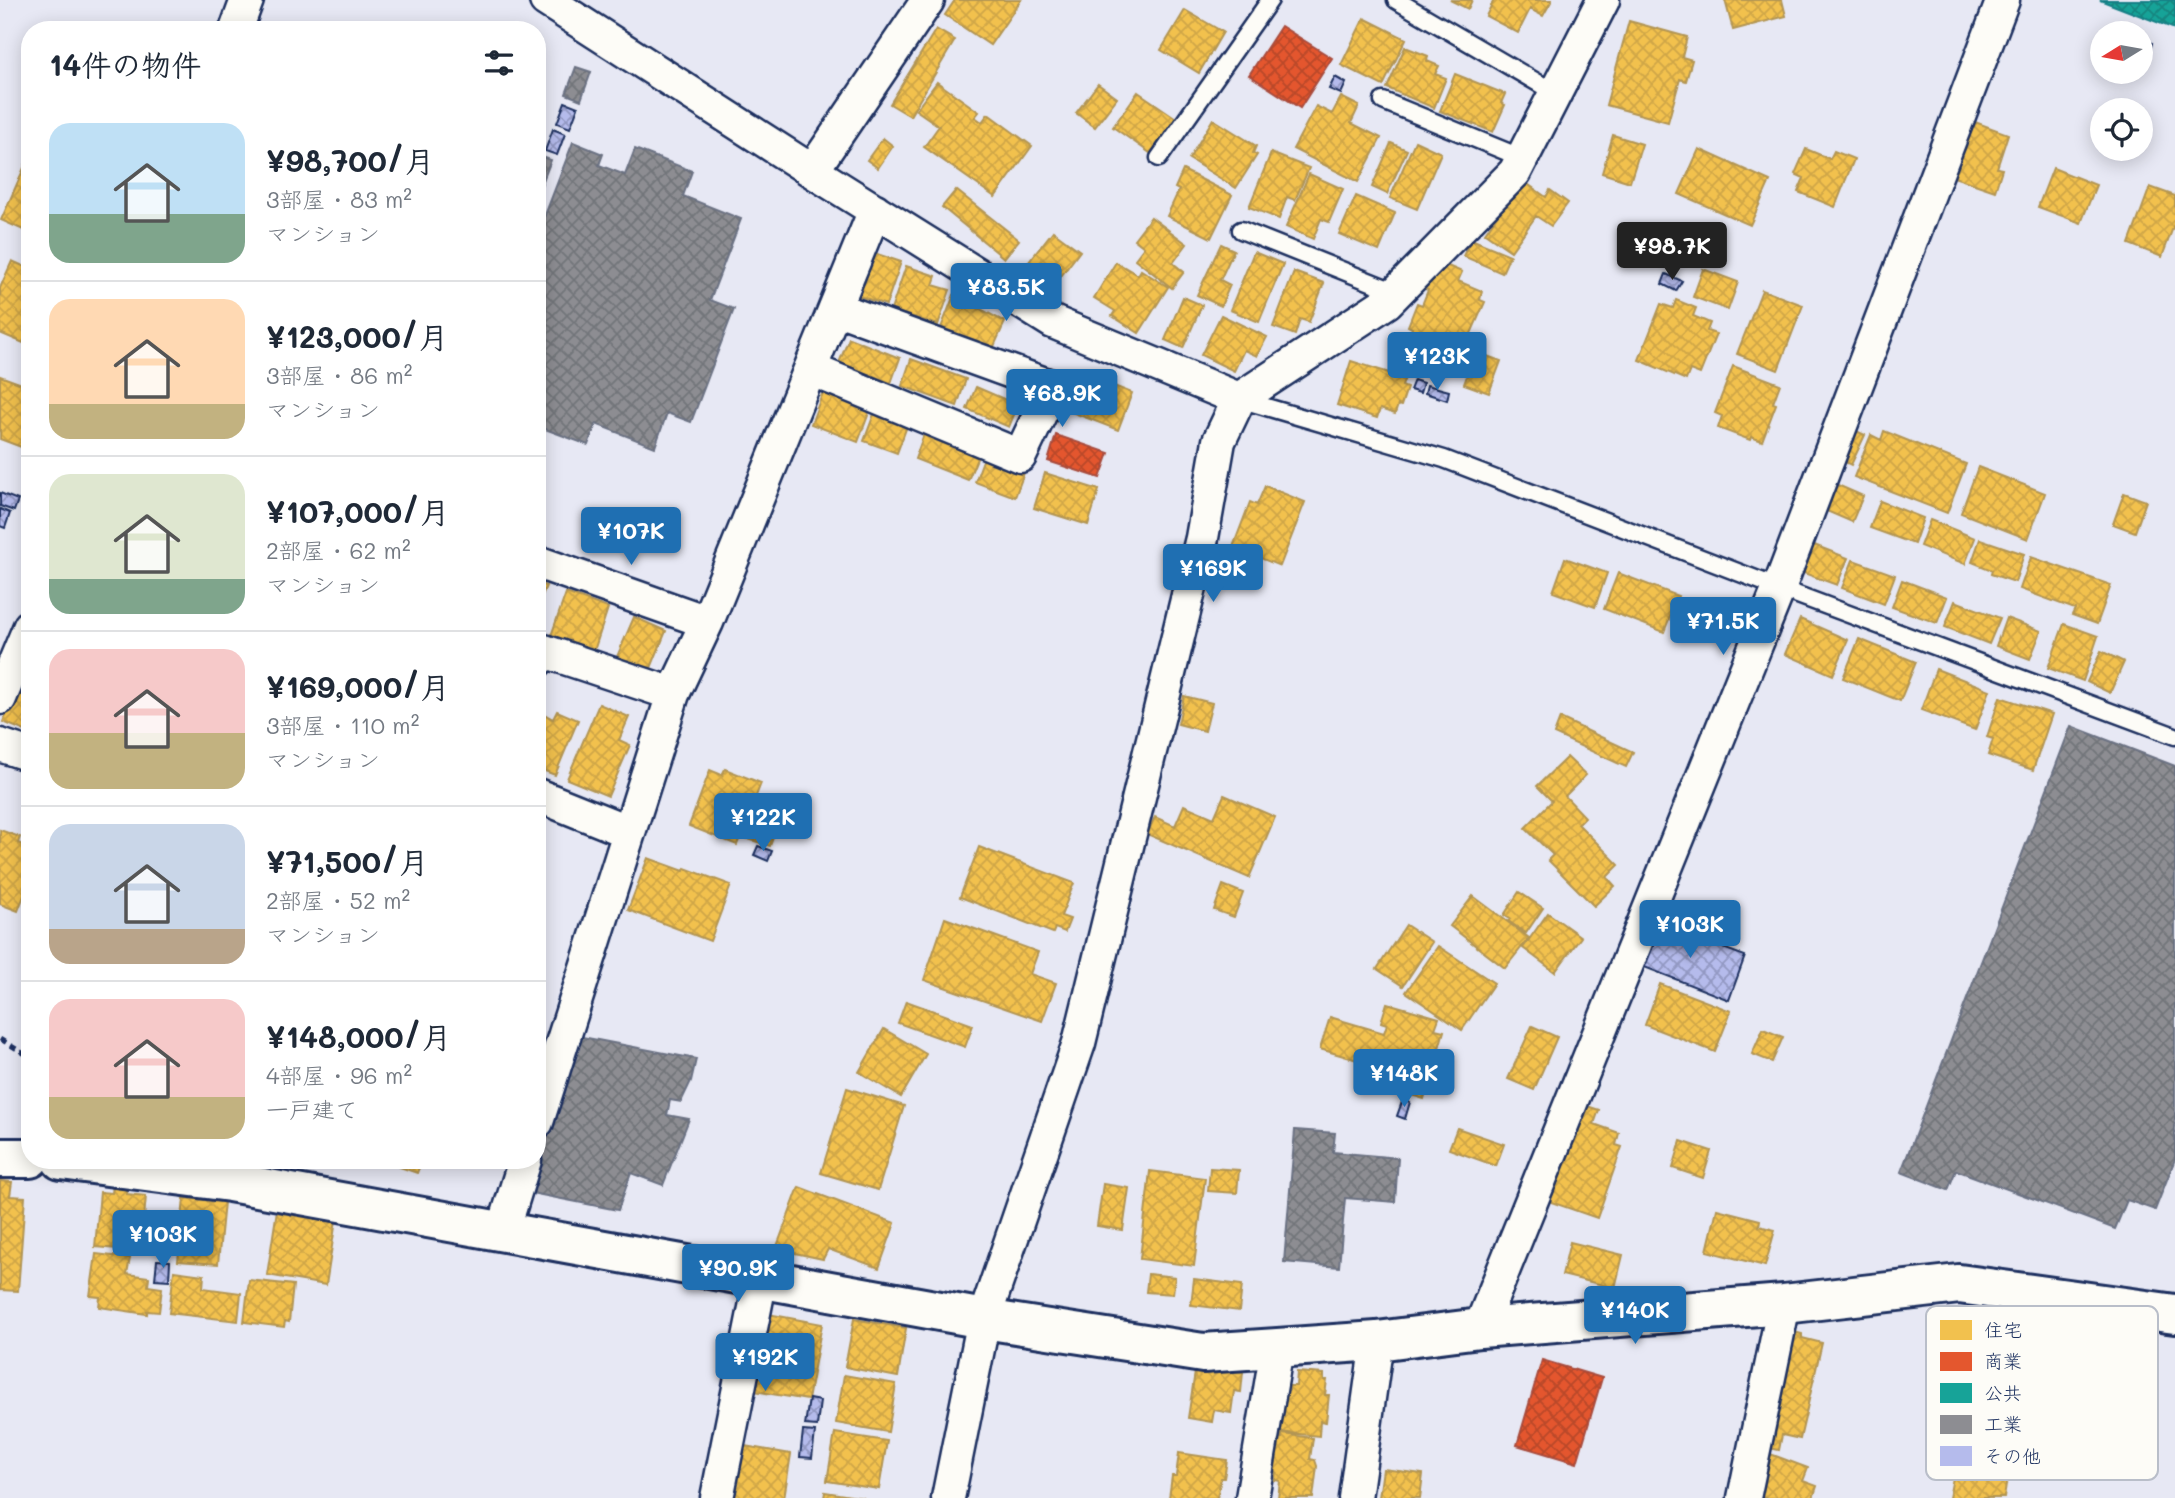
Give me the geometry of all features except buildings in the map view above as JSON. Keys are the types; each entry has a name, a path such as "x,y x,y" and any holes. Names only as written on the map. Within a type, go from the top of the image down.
{"street":[{"path":"239,21 247,0"},
{"path":"546,0 1054,322 1239,399"},
{"path":"812,171 928,0"},
{"path":"947,1498 984,1319 1079,1043 1202,538 1219,441 1239,399 1387,302 1515,172 1603,0"},
{"path":"1480,1328 1779,588 2003,0"},
{"path":"546,1094 673,694 707,622 875,210"},
{"path":"810,369 1020,456 1053,387 835,308"},
{"path":"546,565 707,622"},
{"path":"0,698 21,648"},
{"path":"546,652 673,694"},
{"path":"0,744 21,752"},
{"path":"546,799 629,832"},
{"path":"0,1158 21,1158"},
{"path":"138,1169 197,1176 984,1319 1203,1353 1377,1341 1480,1328 1784,1304 1959,1284 2120,1306"},
{"path":"503,1231 522,1169"},
{"path":"717,1498 761,1278"},
{"path":"1744,1498 1784,1304"},
{"path":"1354,1498 1377,1341"},
{"path":"1252,1498 1277,1348"}],"lane":[{"path":"1159,158 1270,0"},
{"path":"1396,0 1557,94"},
{"path":"1383,101 1522,158"},
{"path":"1241,229 1396,292"},
{"path":"1239,399 1444,459 2175,736"}],"path":[{"path":"0,1039 21,1052"}]}
